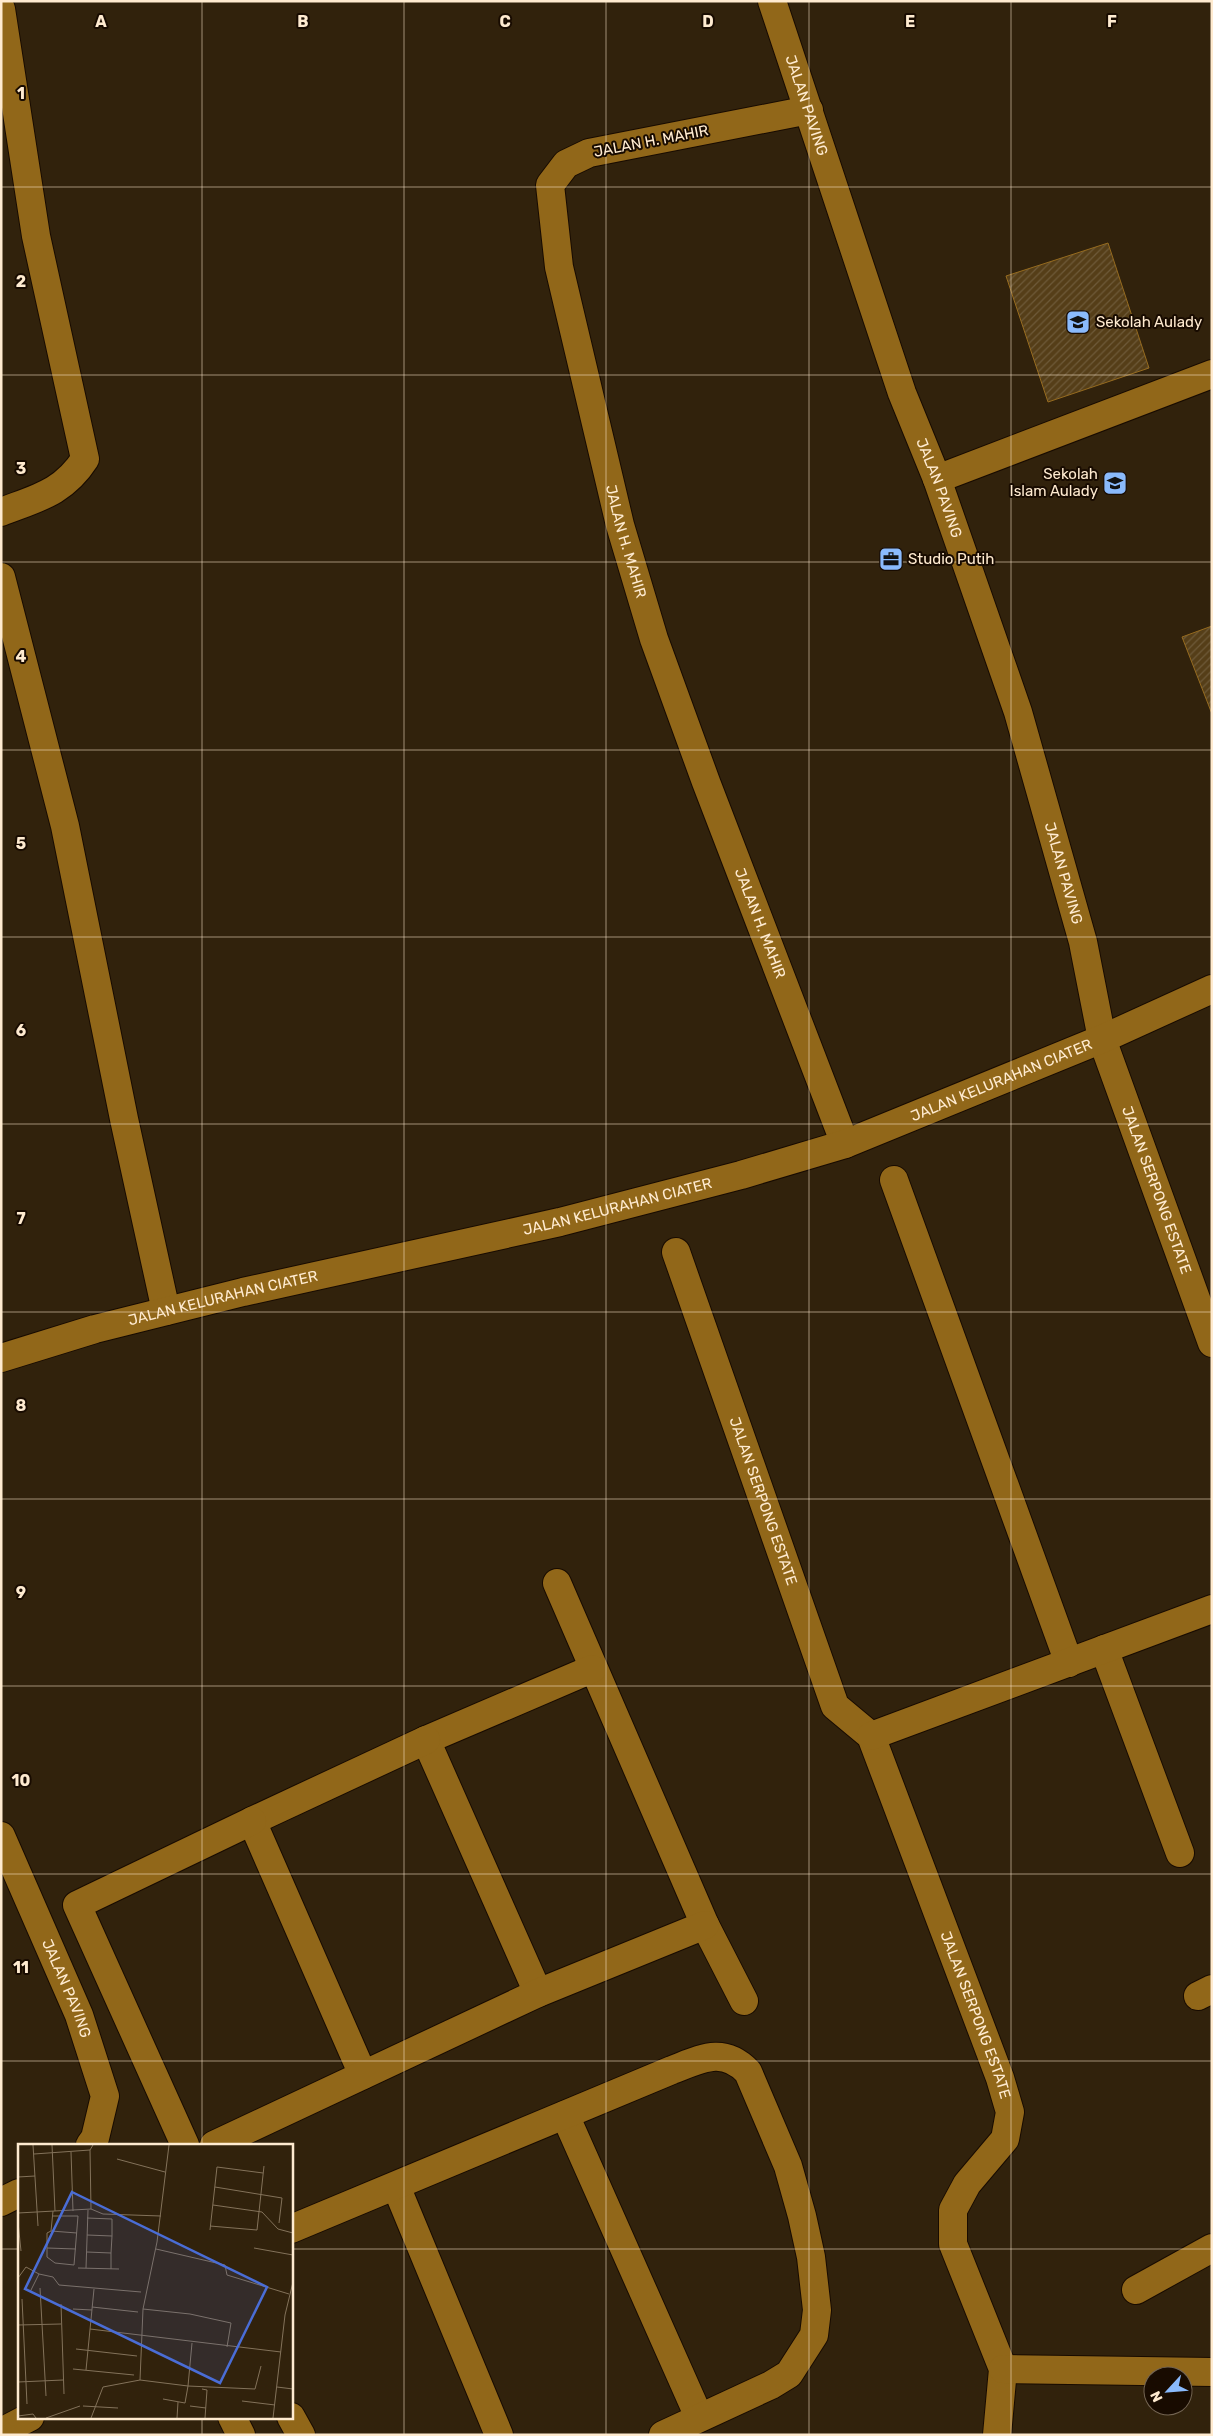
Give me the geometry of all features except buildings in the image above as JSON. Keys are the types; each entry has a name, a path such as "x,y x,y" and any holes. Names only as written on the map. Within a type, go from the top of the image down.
{"street":[{"name":"JALAN PAVING","path":"772,1 902,393 937,479 1021,721 1083,942 1102,1039"},
{"path":"1,9 36,236 85,459 73,477 45,495 1,512"},
{"name":"JALAN H. MAHIR","path":"809,110 589,153 566,164 550,185 559,267 620,525 654,639 706,782 845,1144"},
{"path":"937,479 1212,374"},
{"path":"1,577 65,826 124,1119 166,1311"},
{"name":"JALAN KELURAHAN CIATER","path":"1,1358 94,1329 243,1292 560,1222 742,1175 845,1144 1102,1039 1212,989"},
{"name":"JALAN SERPONG ESTATE","path":"1102,1039 1212,1343"},
{"path":"894,1180 1069,1662"},
{"name":"JALAN SERPONG ESTATE","path":"676,1252 835,1706 871,1736 997,2069 1010,2112 1005,2139 967,2184 953,2210 952,2244 1003,2369 997,2435"},
{"path":"557,1583 592,1669 704,1925 744,2001"},
{"path":"871,1736 1212,1609"},
{"path":"1104,1649 1180,1853"},
{"path":"185,2144 77,1906 252,1821 426,1740 592,1669"},
{"path":"426,1740 538,1992"},
{"path":"252,1821 363,2075"},
{"name":"JALAN PAVING","path":"1,1836 79,2014 105,2096 95,2138 91,2144"},
{"path":"216,2144 538,1992 704,1925"},
{"path":"292,2229 704,2058 720,2057 737,2061 748,2072 788,2166 811,2257 818,2310 814,2335 789,2374 770,2385 663,2435"},
{"path":"565,2115 700,2417"},
{"path":"396,2186 499,2435"},
{"path":"1,2202 18,2194"},
{"path":"1136,2290 1212,2248"},
{"path":"1003,2369 1212,2372"},
{"path":"1,2432 28,2418"},
{"path":"232,2418 241,2435"},
{"path":"292,2418 301,2435"}],"place":[{"name":"Sekolah Aulady","path":"1078,322"},
{"name":"Sekolah Islam Aulady","path":"1115,483"},
{"name":"Studio Putih","path":"891,559"}]}
